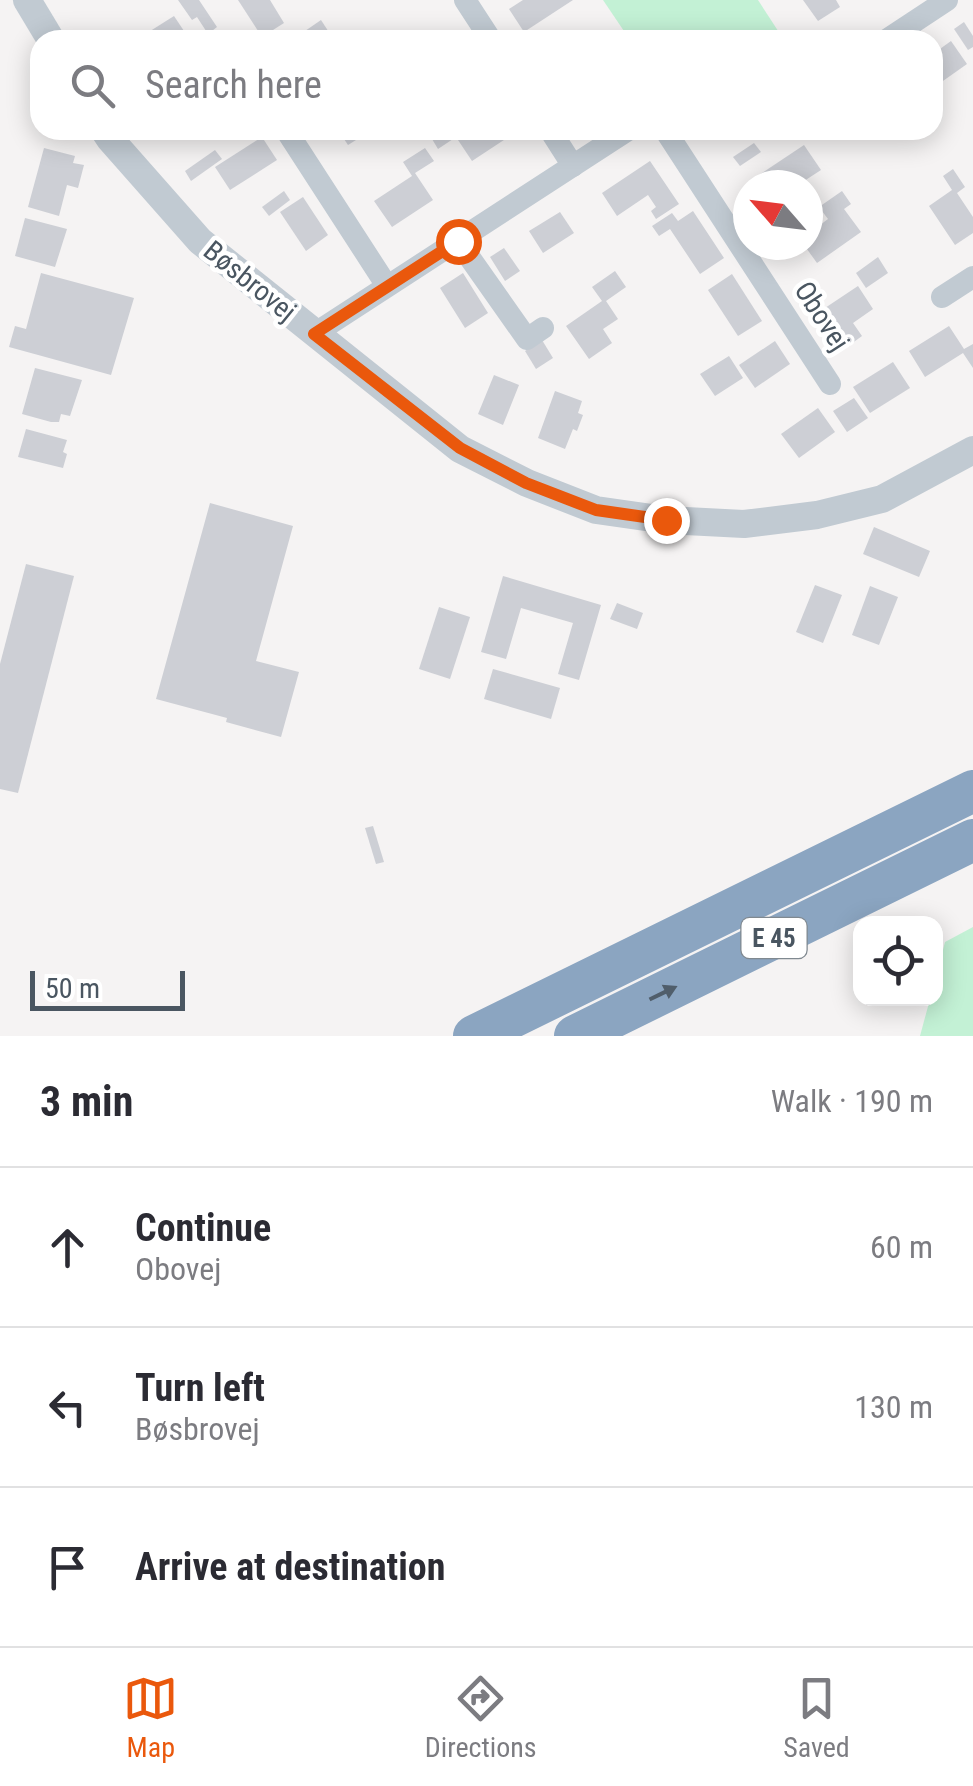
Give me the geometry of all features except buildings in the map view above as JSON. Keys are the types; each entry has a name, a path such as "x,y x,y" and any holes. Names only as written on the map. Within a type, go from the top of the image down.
{"highway":[{"path":"628,960 973,770"},
{"name":"E 45","path":"474,1036 973,790"},
{"name":"E 45","path":"575,1036 973,840"}],"street":[{"path":"27,0 45,30"},
{"path":"466,0 485,30"},
{"path":"902,30 947,0"},
{"name":"Bøsbrovej","path":"113,140 200,240 460,448 526,483 596,510 666,520 744,524 817,514 882,500 973,450"},
{"path":"293,140 388,286"},
{"path":"556,140 573,166"},
{"path":"314,334 613,140"},
{"name":"Obovej","path":"672,140 830,384"},
{"path":"458,241 527,340 544,328"},
{"path":"942,297 973,278"}],"green space":[{"path":"603,0 758,0 778,30 623,30"},
{"path":"973,927 973,1036 920,1036 928,1006 943,1006 945,942"}],"route":[{"path":"458,241 314,334 460,448 526,483 596,510 666,520"}]}
